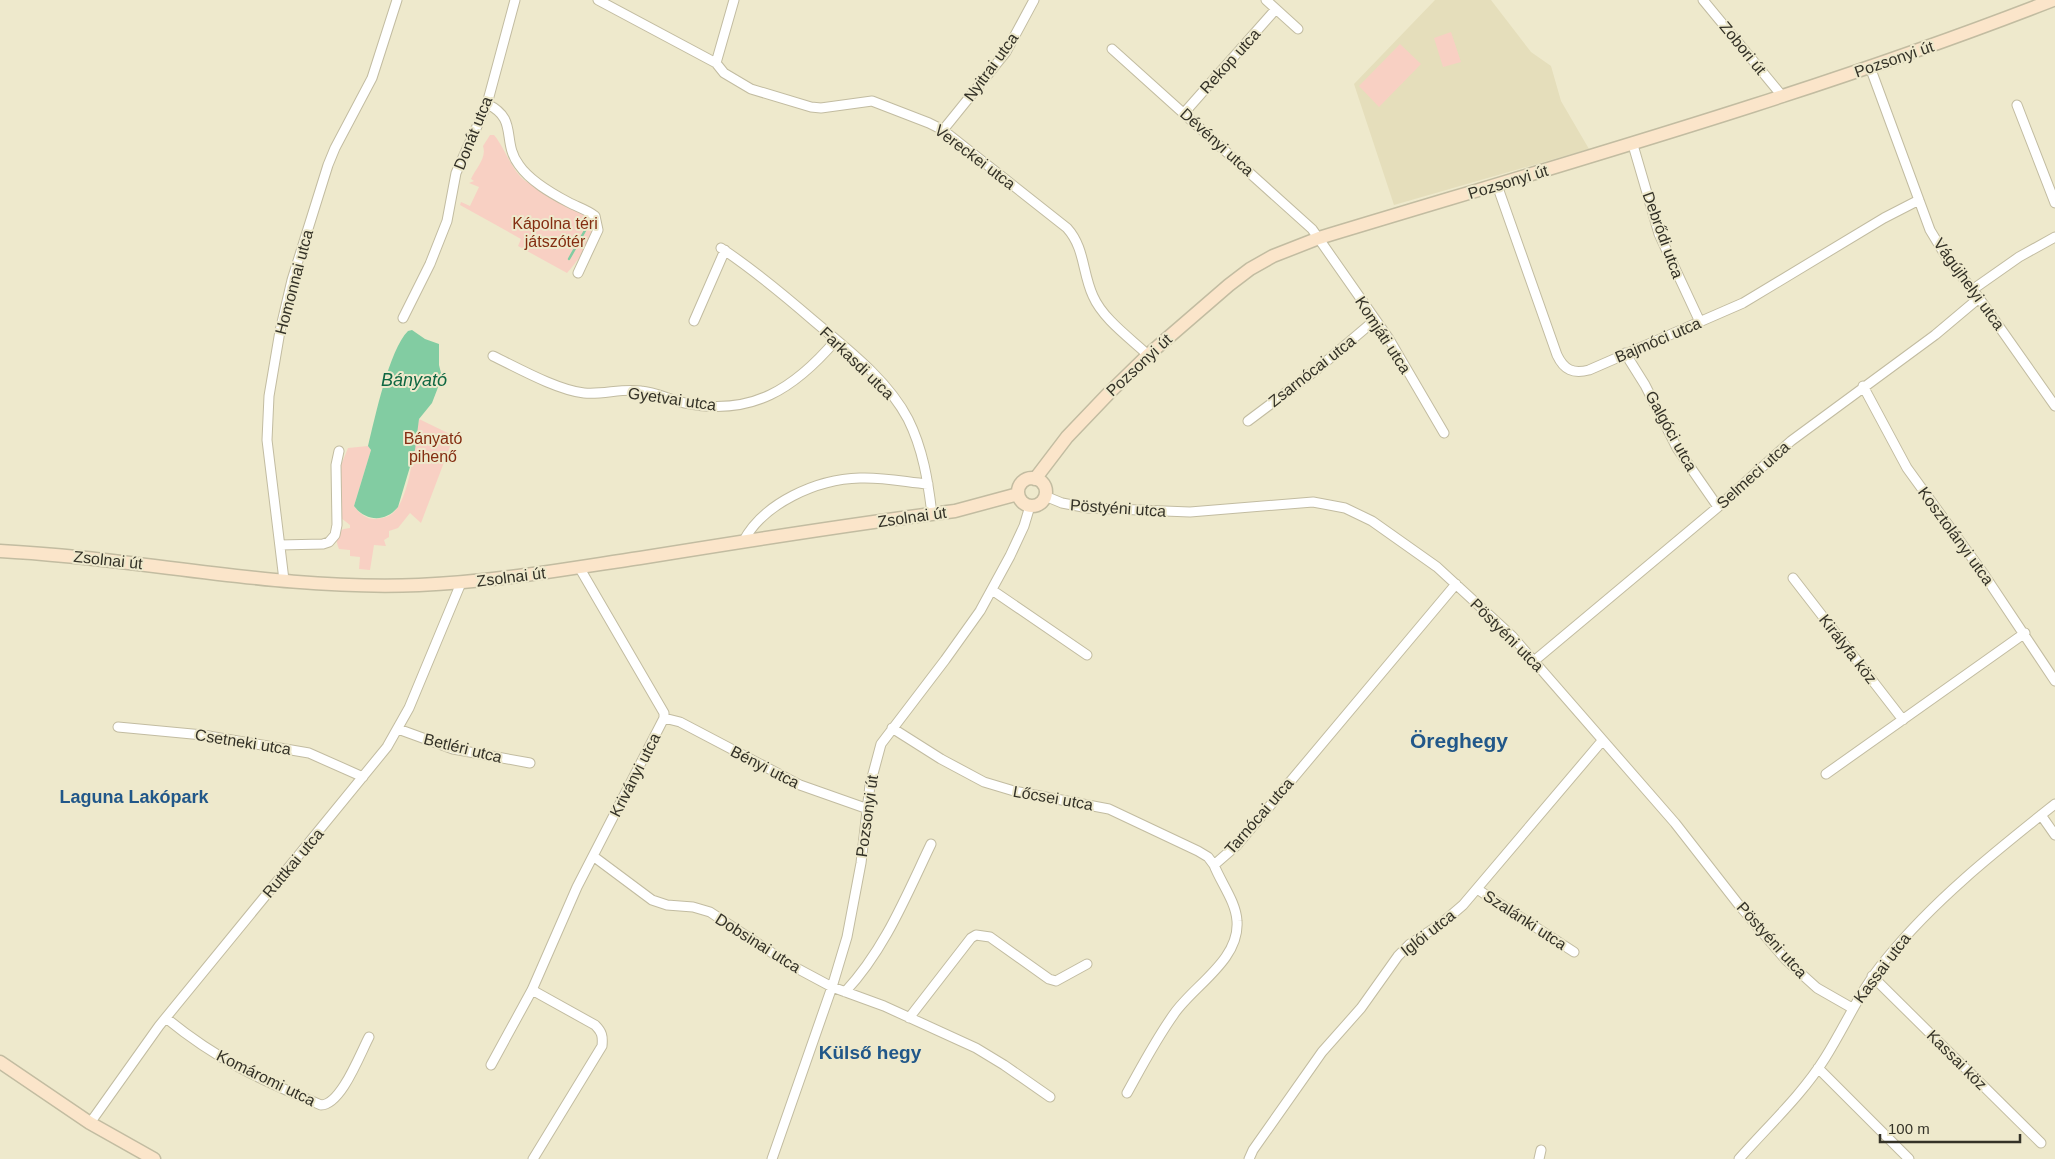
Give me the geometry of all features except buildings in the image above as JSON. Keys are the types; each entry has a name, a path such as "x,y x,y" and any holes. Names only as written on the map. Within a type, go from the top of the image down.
{"street":[{"name":"Homonnai utca","path":"284,580 267,440 269,396 280,331 292,280 328,165 372,78 397,0"},
{"name":"Donát utca","path":"403,318 440,242 447,221 456,173 487,104 515,0"},
{"name":"Vereckei utca","path":"598,0 716,63 724,73 738,83 760,93 821,108 872,101 943,130 1067,228 1079,244 1094,298 1116,326 1148,355"},
{"path":"716,63 734,0"},
{"name":"Nyitrai utca","path":"943,130 1001,58 1034,0"},
{"path":"1266,0 1298,29"},
{"name":"Zobori út","path":"1703,0 1783,97"},
{"name":"Pozsonyi út","path":"1035,479 1084,417 1148,355 1250,269 1287,250 1319,238 1632,145 1783,97 2053,0"},
{"name":"Rekop utca","path":"1184,114 1276,9"},
{"name":"Dévényi utca","path":"1112,48 1305,221 1319,238"},
{"name":"Vágújhelyi utca","path":"1870,67 1919,200 1938,244 1979,298 2055,406"},
{"path":"487,104 496,109 506,119 511,151 519,166 551,192 595,216 598,230 578,273"},
{"path":"2016,105 2055,203"},
{"name":"Debrődi utca","path":"1632,145 1659,234 1700,322"},
{"name":"Bajmóci utca","path":"1496,186 1560,362 1565,369 1580,372 1700,322 1755,296 1884,218 1919,200"},
{"path":"1972,290 2019,257 2055,237"},
{"name":"Komjáti utca","path":"1319,238 1375,320 1444,433"},
{"name":"Farkasdi utca","path":"694,321 723,249 761,276 836,340 879,380 900,406 915,435 928,484 932,514"},
{"name":"Selmeci utca","path":"1534,661 1718,508 1792,441 1863,386 1936,335 1979,298"},
{"name":"Zsarnócai utca","path":"1248,421 1316,370 1375,320"},
{"name":"Gyetvai utca","path":"493,356 524,372 583,393 640,390 685,403 719,406 750,403 787,388 807,372 836,340"},
{"name":"Galgóci utca","path":"1626,353 1645,385 1677,448 1718,508"},
{"name":"Kosztolányi utca","path":"1863,386 1907,468 2055,681"},
{"path":"280,545 323,544 329,542 335,534 338,512 336,465 339,451"},
{"path":"743,542 757,521 772,509 791,498 825,484 859,478 928,484"},
{"path":"1035,479 1042,484 1045,496 1040,504 1030,506 1022,502 1018,494 1019,487 1024,481 1035,479"},
{"name":"Zsolnai út","path":"0,551 78,556 284,580 380,586 461,583 971,508 1018,494"},
{"name":"Pöstyéni utca","path":"1045,496 1062,503 1088,508 1203,512 1313,502 1345,508 1372,521 1411,547 1456,584 1534,661 1675,823 1739,905 1786,960 1817,988 1852,1008"},
{"name":"Pozsonyi út","path":"773,1159 832,987 847,937 873,770 881,744 945,660 992,590 1024,526 1030,506"},
{"name":"Kriványi utca","path":"491,1065 532,990 593,856 664,718 664,713 579,567"},
{"name":"Királyfa köz","path":"1793,578 1903,720"},
{"name":"Ruttkai utca","path":"90,1123 166,1018 363,778 398,729 461,583"},
{"name":"Tarnócai utca","path":"1126,1093 1174,1013 1215,971 1232,944 1238,922 1214,864 1237,844 1456,584"},
{"path":"992,590 1087,655"},
{"path":"1826,774 2024,634"},
{"name":"Bényi utca","path":"664,718 680,722 800,785 868,809"},
{"name":"Csetneki utca","path":"118,727 203,735 309,753 363,778"},
{"name":"Lőcsei utca","path":"892,728 941,759 984,782 1014,791 1109,809 1198,851 1208,857 1214,864"},
{"name":"Betléri utca","path":"398,729 453,749 530,763"},
{"name":"Iglói utca","path":"1250,1159 1253,1150 1322,1052 1356,1014 1398,956 1410,944 1451,917 1477,889 1602,741"},
{"name":"Kassai utca","path":"1739,1159 1796,1097 1818,1068 1872,976 1923,917 2055,804"},
{"path":"2041,815 2055,835"},
{"path":"845,992 879,949 931,844"},
{"name":"Dobsinai utca","path":"593,856 652,900 667,905 693,907 710,912 789,964 832,987 909,1018 991,1056 1050,1097"},
{"name":"Szalánki utca","path":"1477,889 1574,952"},
{"path":"909,1018 976,935 990,938 1056,982 1086,964"},
{"name":"Kassai köz","path":"1872,976 2041,1143"},
{"path":"532,990 595,1025 601,1031 603,1038 602,1046 533,1159"},
{"name":"Komáromi utca","path":"166,1018 191,1038 240,1069 321,1105 327,1105 338,1097 369,1038"},
{"path":"0,1062 90,1123 154,1159"},
{"path":"1818,1068 1909,1159"}],"shaded area":[{"path":"1435,0 1491,0 1531,52 1551,66 1561,101 1589,149 1394,205 1354,84"}],"green space":[{"path":"1451,32 1461,62 1443,67 1434,38"},
{"path":"1400,44 1421,64 1379,107 1359,86"},
{"name":"Kápolna téri játszótér","path":"490,135 494,135 515,170 524,180 582,213 593,222 589,242 567,273 518,246 521,239 460,205 461,202 470,206 479,187 469,183 474,181 471,179 484,155 483,146"},
{"name":"Bányató pihenő","path":"419,419 454,436 421,523 410,513 398,528 389,531 389,537 384,540 386,546 374,545 370,570 359,569 360,557 350,556 350,550 339,549 337,541 337,534 339,532 350,528 350,525 341,518 340,514 341,465 348,448 368,446 371,450 354,506 366,517 373,519 390,515 400,504 408,481"}],"water":[{"name":"Bányató","path":"412,330 425,339 439,344 439,365 442,377 432,403 419,419 415,450 398,507 388,515 376,518 370,517 364,515 354,506 371,450 368,446 389,368 401,340 408,331"}],"waterway":[{"path":"569,259 587,227"}],"district":[{"name":"Öreghegy","path":"1459,740"},
{"name":"Laguna Lakópark","path":"134,797"},
{"name":"Külső hegy","path":"870,1052"}]}
